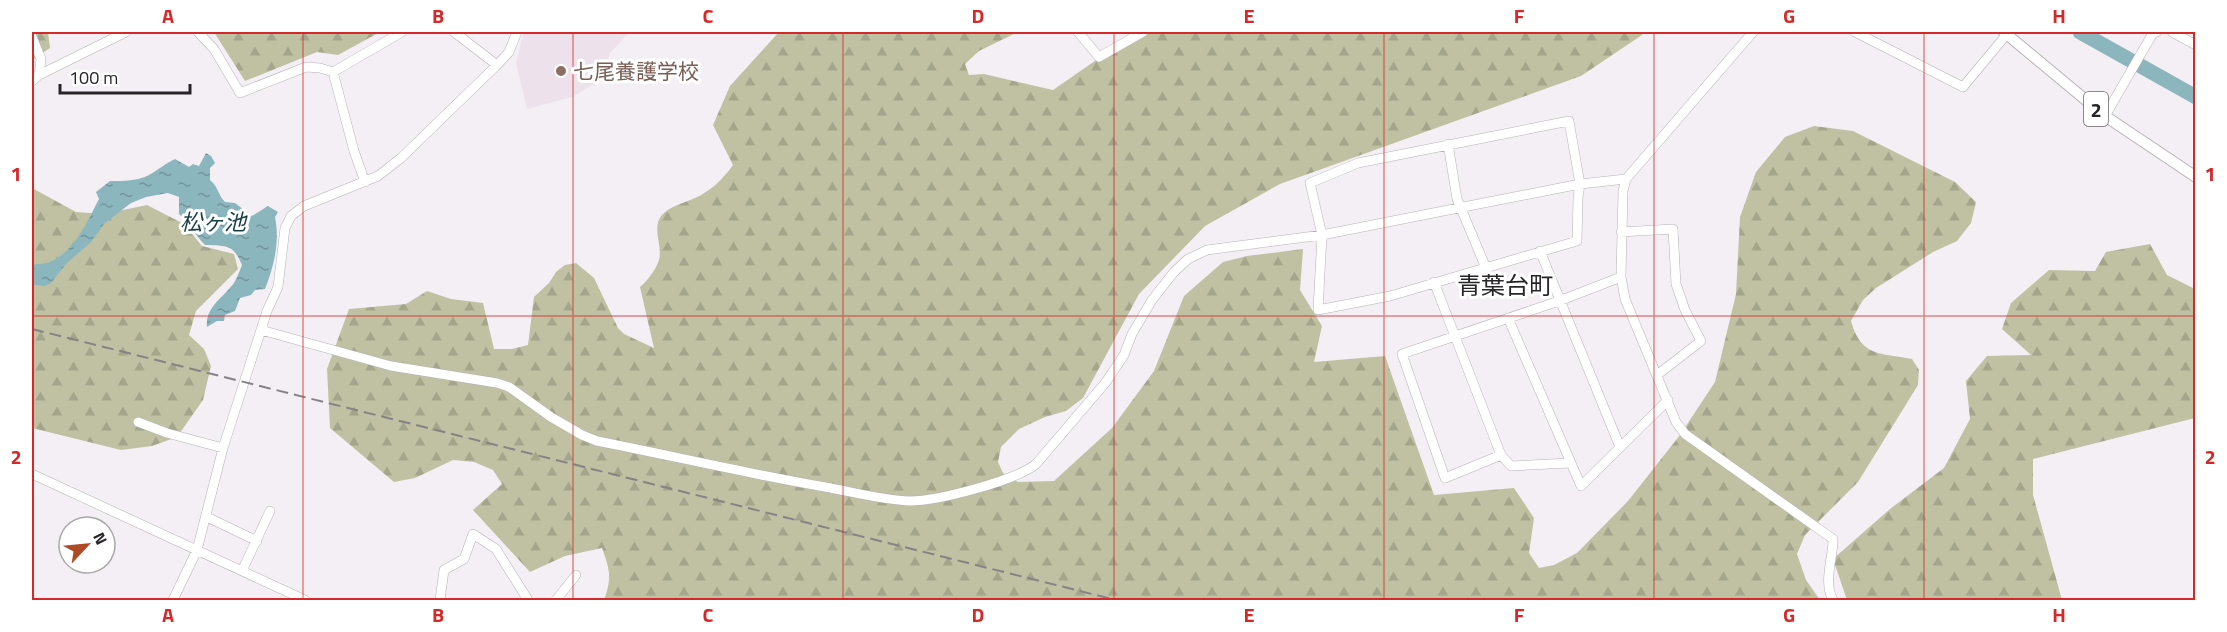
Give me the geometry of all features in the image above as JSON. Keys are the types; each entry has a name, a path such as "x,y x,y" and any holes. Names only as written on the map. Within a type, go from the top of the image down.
{"main road":[{"name":"2","path":"2006,33 2105,116 2196,177"}],"street":[{"path":"35,78 126,32"},
{"path":"198,32 214,49 240,93 306,67 333,72 402,32"},
{"path":"454,32 497,66"},
{"path":"174,600 197,550 223,448 261,330 278,287 285,228 291,216 304,206 378,176 401,158 497,66 509,51 518,32"},
{"path":"1078,32 1099,57 1143,32"},
{"path":"1753,32 1626,179 1623,191 1621,277 1625,299 1676,422 1685,434 1833,539 1833,554 1828,576 1830,595 1833,600"},
{"path":"1855,32 1963,87 2006,33"},
{"path":"2172,32 2196,45"},
{"path":"2105,116 2155,33"},
{"path":"32,37 40,59 35,78"},
{"path":"333,72 354,151 365,182"},
{"path":"1569,121 1581,184 1578,198 1577,241 1390,296 1318,310 1322,235 1310,183 1358,163 1569,121"},
{"path":"1448,144 1460,208 1486,268"},
{"path":"261,330 391,366 497,383 509,387 582,435 597,441 798,483 888,498 925,500 998,483 1028,471 1036,464 1106,382 1124,355 1132,334 1152,300 1174,272 1188,259 1207,250 1322,235 1581,184 1626,179"},
{"path":"1622,232 1672,229 1676,284 1685,310 1701,341 1657,375"},
{"path":"1540,251 1620,447"},
{"path":"1501,455 1445,478 1401,354 1559,301 1621,277"},
{"path":"1434,282 1501,455 1511,466 1570,464"},
{"path":"1508,318 1581,486 1668,400"},
{"path":"138,422 167,433 223,448"},
{"path":"32,474 305,600"},
{"path":"242,571 270,511"},
{"path":"207,517 256,540"},
{"path":"440,600 444,570 464,559 473,534 496,549 528,600"},
{"path":"556,600 576,575"}],"shaded area":[{"name":"七尾養護学校","path":"524,32 630,32 610,53 601,80 572,97 527,109 516,63"}],"green space":[{"path":"32,32 48,32 50,48 32,60"},
{"path":"214,32 380,32 338,55 317,52 245,81"},
{"path":"779,32 1018,32 979,51 965,64 969,75 984,74 1053,90 1134,32 1643,32 1642,35 1581,76 1280,184 1205,226 1139,294 1083,398 1066,411 1045,417 1019,429 1001,447 998,462 1003,473 1018,482 1054,481 1112,428 1154,371 1184,296 1223,262 1247,256 1303,249 1300,290 1322,326 1314,362 1385,356 1434,495 1514,488 1534,518 1529,553 1539,568 1554,565 1577,553 1628,501 1680,435 1715,382 1736,294 1740,217 1756,172 1785,137 1814,126 1853,131 1955,182 1976,202 1971,223 1957,241 1933,252 1876,288 1863,300 1851,321 1855,333 1866,347 1881,354 1912,359 1919,370 1918,385 1858,482 1805,535 1797,554 1806,580 1820,600 604,600 609,574 602,548 565,556 530,572 473,510 502,484 493,470 474,462 453,460 415,478 394,482 330,428 327,369 349,309 406,304 427,291 451,299 483,303 494,349 512,349 528,345 534,297 549,283 556,272 565,265 576,263 594,278 618,328 624,334 654,348 640,287 651,275 659,260 657,226 659,220 669,209 712,188 733,165 713,125 730,86"},
{"path":"32,188 76,212 104,214 147,205 184,224 202,246 234,254 238,269 196,311 189,335 204,349 211,366 203,400 177,437 152,446 121,450 32,428"},
{"path":"2150,244 2167,275 2195,289 2195,418 2033,459 2033,495 2062,600 1847,600 1833,559 1890,509 1944,468 1970,419 1966,381 1987,356 2031,355 2002,329 2011,303 2049,270 2095,271 2106,252"}],"water":[{"name":"松ヶ池","path":"206,153 215,163 210,168 210,180 225,202 235,203 252,216 268,206 278,212 275,217 277,236 275,254 265,289 255,290 251,295 240,298 235,311 225,315 224,321 217,321 207,327 212,308 234,283 242,265 236,253 228,247 205,245 179,214 179,197 168,193 146,197 131,203 104,224 92,241 66,264 51,283 45,286 35,285 32,280 32,264 55,259 65,252 81,232 94,210 99,199 96,192 110,181 145,177 175,159 189,167 193,164 199,166"}],"waterway":[{"path":"2080,32 2196,97"}],"railway":[{"path":"32,329 1116,600"}],"place":[{"name":"七尾養護学校","path":"561,71"}],"district":[{"name":"青葉台町","path":"1505,285"}]}
